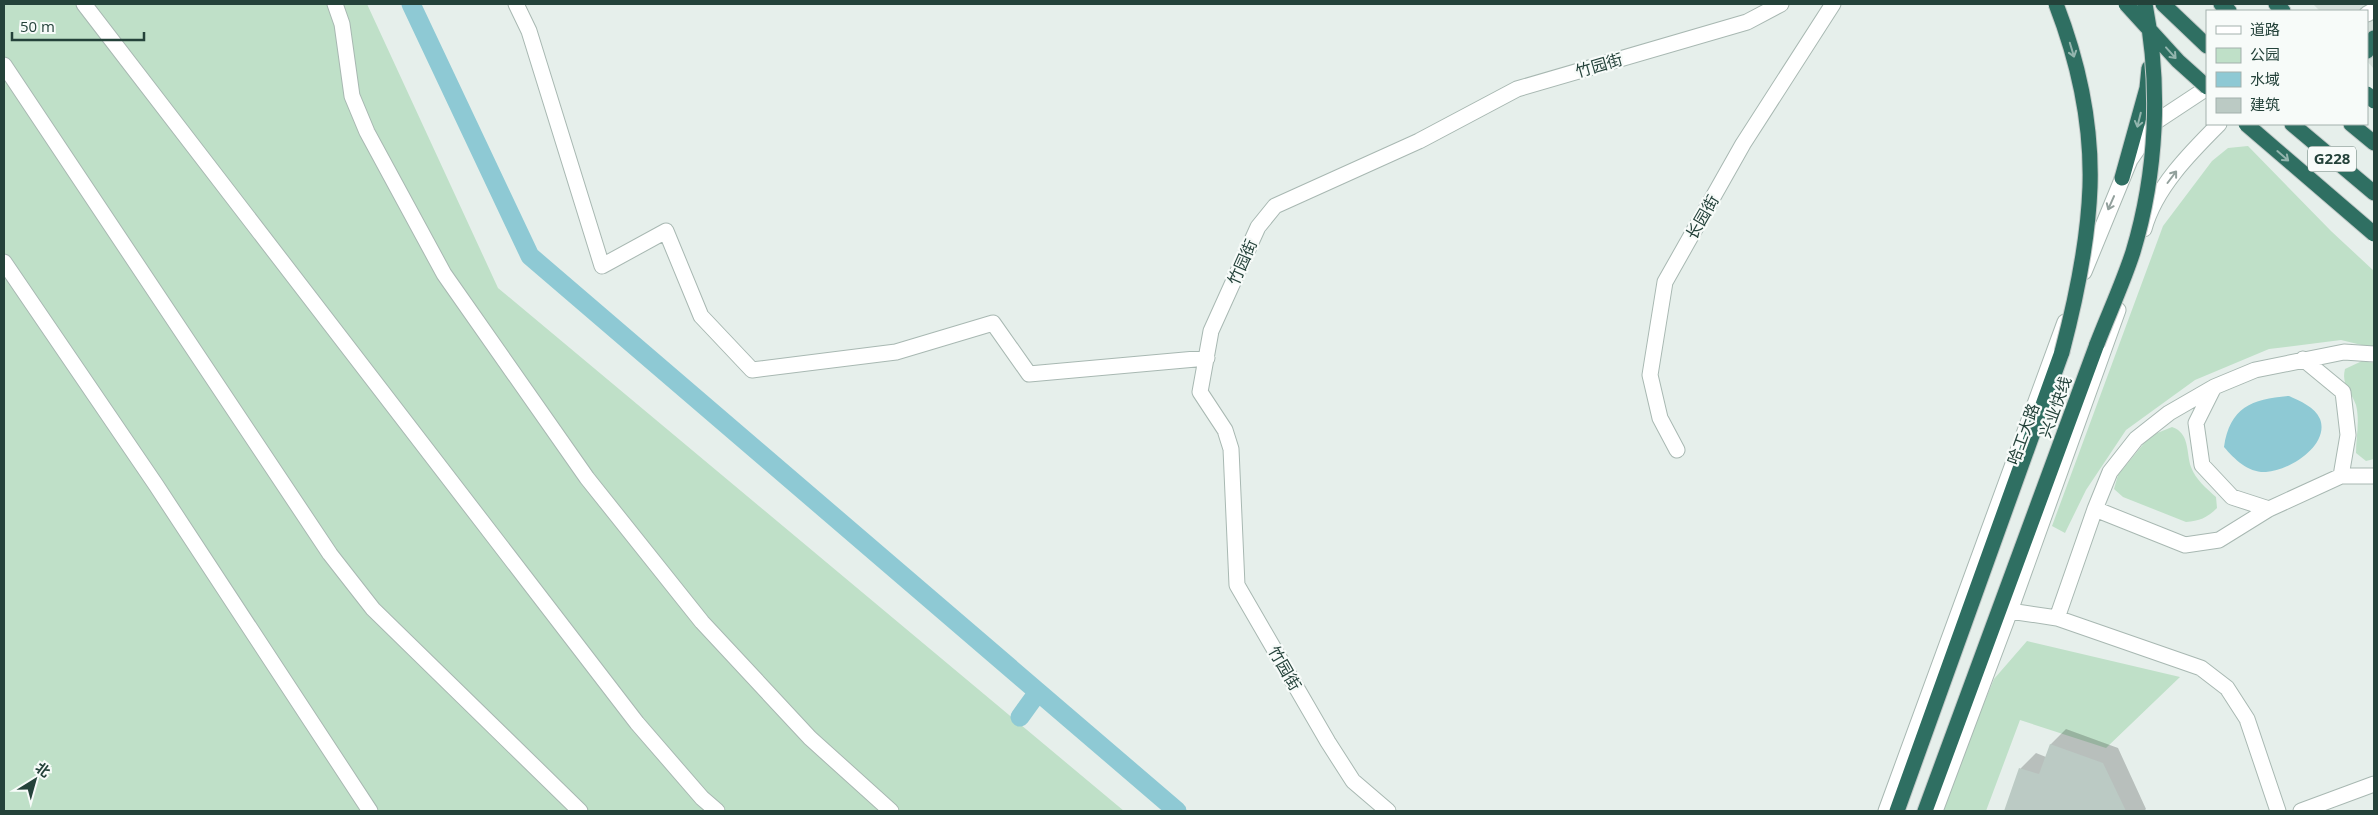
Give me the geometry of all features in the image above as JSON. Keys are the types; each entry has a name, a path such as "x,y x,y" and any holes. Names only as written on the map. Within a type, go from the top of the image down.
{"highway":[{"name":"兴业快线","path":"1897,811 2062,352 2074,307 2086,229 2090,185 2081,88 2056,4"},
{"path":"2126,4 2178,61 2206,87"},
{"path":"2122,178 2147,88 2151,49 2138,4"},
{"name":"兴业快线","path":"1925,811 2132,253 2147,196 2153,139 2154,88 2152,40 2145,4"},
{"path":"2163,4 2206,45"},
{"path":"2368,49 2374,38"},
{"path":"2247,125 2374,234"},
{"name":"G228","path":"2293,125 2374,193"},
{"name":"G228","path":"2357,126 2374,143"}],"street":[{"path":"84,4 637,723 702,798 717,811"},
{"path":"335,4 342,24 352,96 367,132 444,274 587,478 702,622 810,738 891,811"},
{"path":"516,4 529,31 602,266 666,231 701,316 752,370 896,352 993,324 1029,374 1207,358"},
{"name":"竹园街","path":"1388,811 1353,781 1328,742 1238,585 1231,449 1224,430 1200,392 1211,331 1258,227 1275,206 1419,141 1517,88 1747,22 1781,4"},
{"name":"长园街","path":"1677,450 1660,418 1650,375 1665,282 1743,144 1833,4"},
{"path":"4,65 330,554 360,593 373,609 580,811"},
{"name":"哈工大路","path":"1886,811 2040,387 2122,178 2130,160 2157,121 2206,89"},
{"path":"1935,811 2010,611 2129,280 2147,217 2169,180 2218,125"},
{"path":"4,262 156,485 370,811"},
{"path":"2057,618 2110,472 2136,438 2169,413 2214,387 2255,370 2344,352 2374,354"},
{"path":"2303,360 2343,392 2348,434 2341,476"},
{"path":"2214,387 2196,423 2202,466 2232,497 2269,509"},
{"path":"2095,509 2185,545 2219,540 2269,509 2341,476 2374,476"},
{"path":"2010,611 2057,618 2201,668 2227,688 2247,719 2278,811"},
{"path":"2301,811 2374,784"}],"shaded area":[{"path":"2313,4 2374,4 2374,69 2368,62 2368,10 2319,10"}],"green space":[{"path":"4,4 367,4 498,288 1124,811 4,811"},
{"path":"2248,146 2331,231 2374,271 2374,348 2341,340 2269,349 2195,380 2126,430 2086,490 2065,533 2052,526 2163,226 2212,161 2228,148"},
{"path":"2362,361 2374,363 2374,459 2366,461 2356,453 2357,411 2344,379 2345,369"},
{"path":"2172,427 2178,430 2185,438 2191,467 2196,476 2216,497 2217,508 2199,520 2186,522 2123,497 2114,489 2118,475 2150,436"},
{"path":"2027,641 2180,677 2106,748 2020,720 1986,811 1939,811 1994,679"}],"water":[{"path":"2289,396 2311,408 2320,419 2321,429 2319,438 2313,447 2296,462 2275,471 2260,472 2243,465 2224,447 2227,433 2237,414 2254,403 2276,397"}],"building":[{"path":"2050,744 2103,763 2126,811 2004,811 2019,768 2039,774"}],"waterway":[{"path":"411,4 530,256 1177,811"},
{"path":"1020,717 1038,692"}]}
